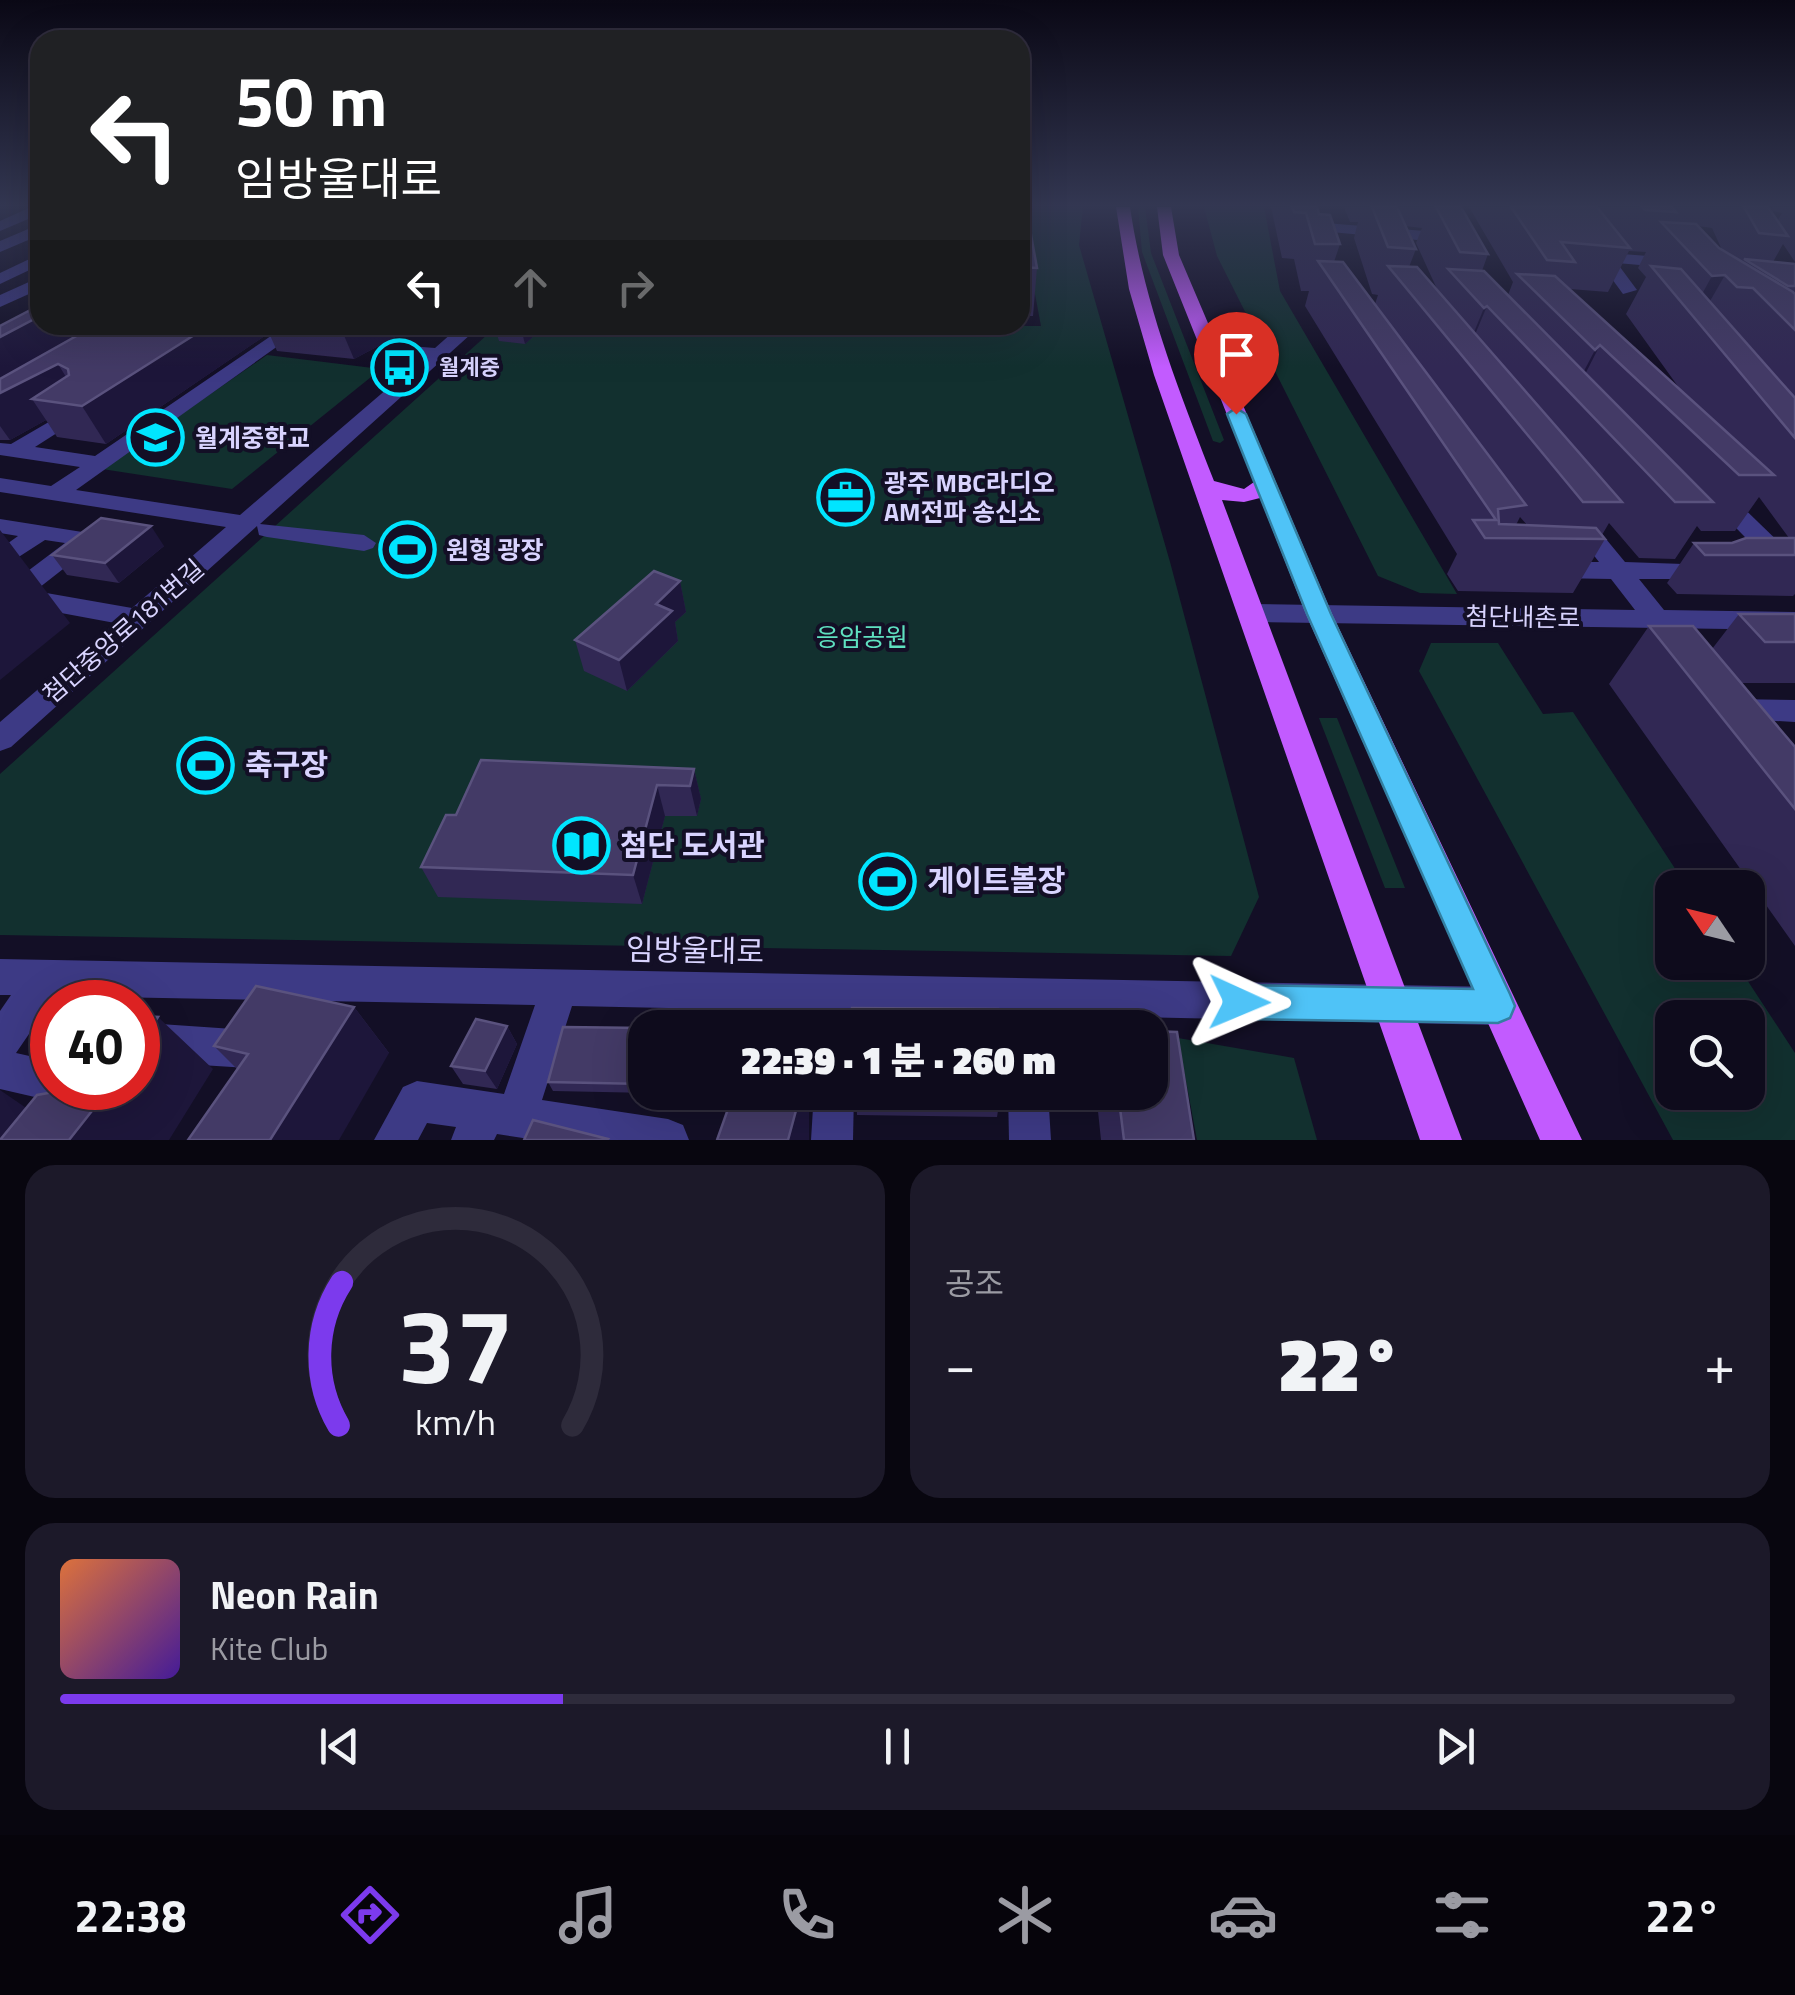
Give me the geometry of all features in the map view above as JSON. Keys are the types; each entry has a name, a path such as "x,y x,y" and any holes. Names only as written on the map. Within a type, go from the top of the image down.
{"main road":[{"path":"1129,260 1389,1006 1441,1140"},
{"path":"1173,260 1319,614 1561,1140"},
{"path":"1206,485 1237,496 1256,494 1266,484"}],"street":[{"path":"1606,260 1629,290"},
{"path":"1637,260 1678,263"},
{"path":"1676,260 1691,276"},
{"path":"0,279 30,264"},
{"path":"0,302 30,289"},
{"path":"55,494 284,335"},
{"name":"첨단중앙로181번길","path":"0,738 137,618 256,527 461,335"},
{"path":"392,348 439,354"},
{"path":"150,404 180,407"},
{"path":"7,450 78,410"},
{"path":"7,450 99,463"},
{"path":"1524,570 1704,571 1686,551 1737,559 1782,560 1701,478"},
{"path":"0,485 364,543"},
{"path":"1570,508 1620,570 1655,628"},
{"path":"0,526 86,539 6,600"},
{"path":"0,562 40,532"},
{"path":"6,600 137,618"},
{"name":"첨단내촌로","path":"1251,614 1655,628 1795,621"},
{"path":"1739,740 1711,704 1795,710"},
{"name":"임방울대로","path":"0,976 559,988 985,1010"},
{"path":"0,1043 46,978"},
{"path":"506,1125 559,988"},
{"name":"임방울대로","path":"1146,1010 1498,1006"},
{"path":"160,1043 256,1049 235,1079"},
{"path":"0,1068 30,1074"},
{"path":"395,1140 417,1101 506,1125 668,1140"},
{"path":"832,1140 833,1110"},
{"path":"1029,1110 1030,1140"}],"green space":[{"name":"응암공원","path":"1030,260 1083,260 1170,562 1259,897 1231,956 0,935 0,774 487,335 1030,335 1030,326 1041,326"},
{"path":"1145,260 1154,260 1224,440 1213,441"},
{"path":"1219,260 1274,260 1280,291 1457,594 1420,593 1378,576"},
{"path":"267,355 381,369 232,489 102,469"},
{"path":"1431,643 1498,643 1543,714 1573,712 1676,870 1655,870 1655,980 1747,980 1760,1000 1655,1000 1655,1107 1419,671"},
{"path":"1319,718 1337,718 1405,888 1385,888"},
{"path":"1765,1007 1795,1053 1795,1140 1673,1140 1657,1110 1765,1110"},
{"path":"1178,1038 1294,1058 1317,1140 1197,1140"}],"building":[{"path":"1697,260 1740,260 1793,292 1795,330 1753,288 1737,287 1725,275 1712,276"},
{"path":"1746,260 1795,264 1795,286 1788,286"},
{"path":"1318,261 1343,262 1526,505 1498,509 1499,524 1596,528 1605,539 1485,538 1473,520 1496,520"},
{"path":"1388,266 1417,267 1622,502 1583,502"},
{"path":"1651,266 1681,269 1795,398 1795,438"},
{"path":"1448,269 1484,271 1713,502 1675,502"},
{"path":"1517,274 1555,276 1774,475 1739,475 1600,345 1595,350"},
{"path":"30,310 30,321 0,337 0,326"},
{"path":"78,335 194,335 82,406 32,399 69,375 68,369 58,364 0,393 0,379"},
{"path":"101,518 151,526 105,563 52,555"},
{"path":"1746,538 1795,538 1795,555 1705,555 1694,543 1732,543"},
{"path":"654,571 680,581 656,604 672,611 619,660 575,640"},
{"path":"1739,614 1795,614 1795,642 1765,642"},
{"path":"1649,626 1693,626 1795,747 1795,809"},
{"path":"481,760 694,769 690,786 657,785 633,875 421,867 446,815 456,815"},
{"path":"256,986 354,1007 270,1140 188,1140 248,1054 214,1046"},
{"path":"852,1008 998,1010 852,1010"},
{"path":"476,1019 507,1026 485,1071 451,1066"},
{"path":"563,1027 628,1028 628,1084 548,1082"},
{"path":"1168,1032 1177,1032 1194,1140 1124,1140 1120,1110 1168,1110"},
{"path":"30,1104 30,1110 93,1110 69,1140 0,1140"},
{"path":"728,1110 796,1110 788,1140 717,1140"},
{"path":"533,1120 608,1139 524,1140"}],"place":[{"name":"월계중","path":"400,367"},
{"name":"월계중학교","path":"156,438"},
{"name":"광주 MBC라디오 AM전파 송신소","path":"845,497"},
{"name":"원형 광장","path":"407,550"},
{"name":"축구장","path":"206,765"},
{"name":"첨단 도서관","path":"581,846"},
{"name":"게이트볼장","path":"888,881"}],"route":[{"path":"1236,414 1319,614 1498,1006 1239,1002"}]}
